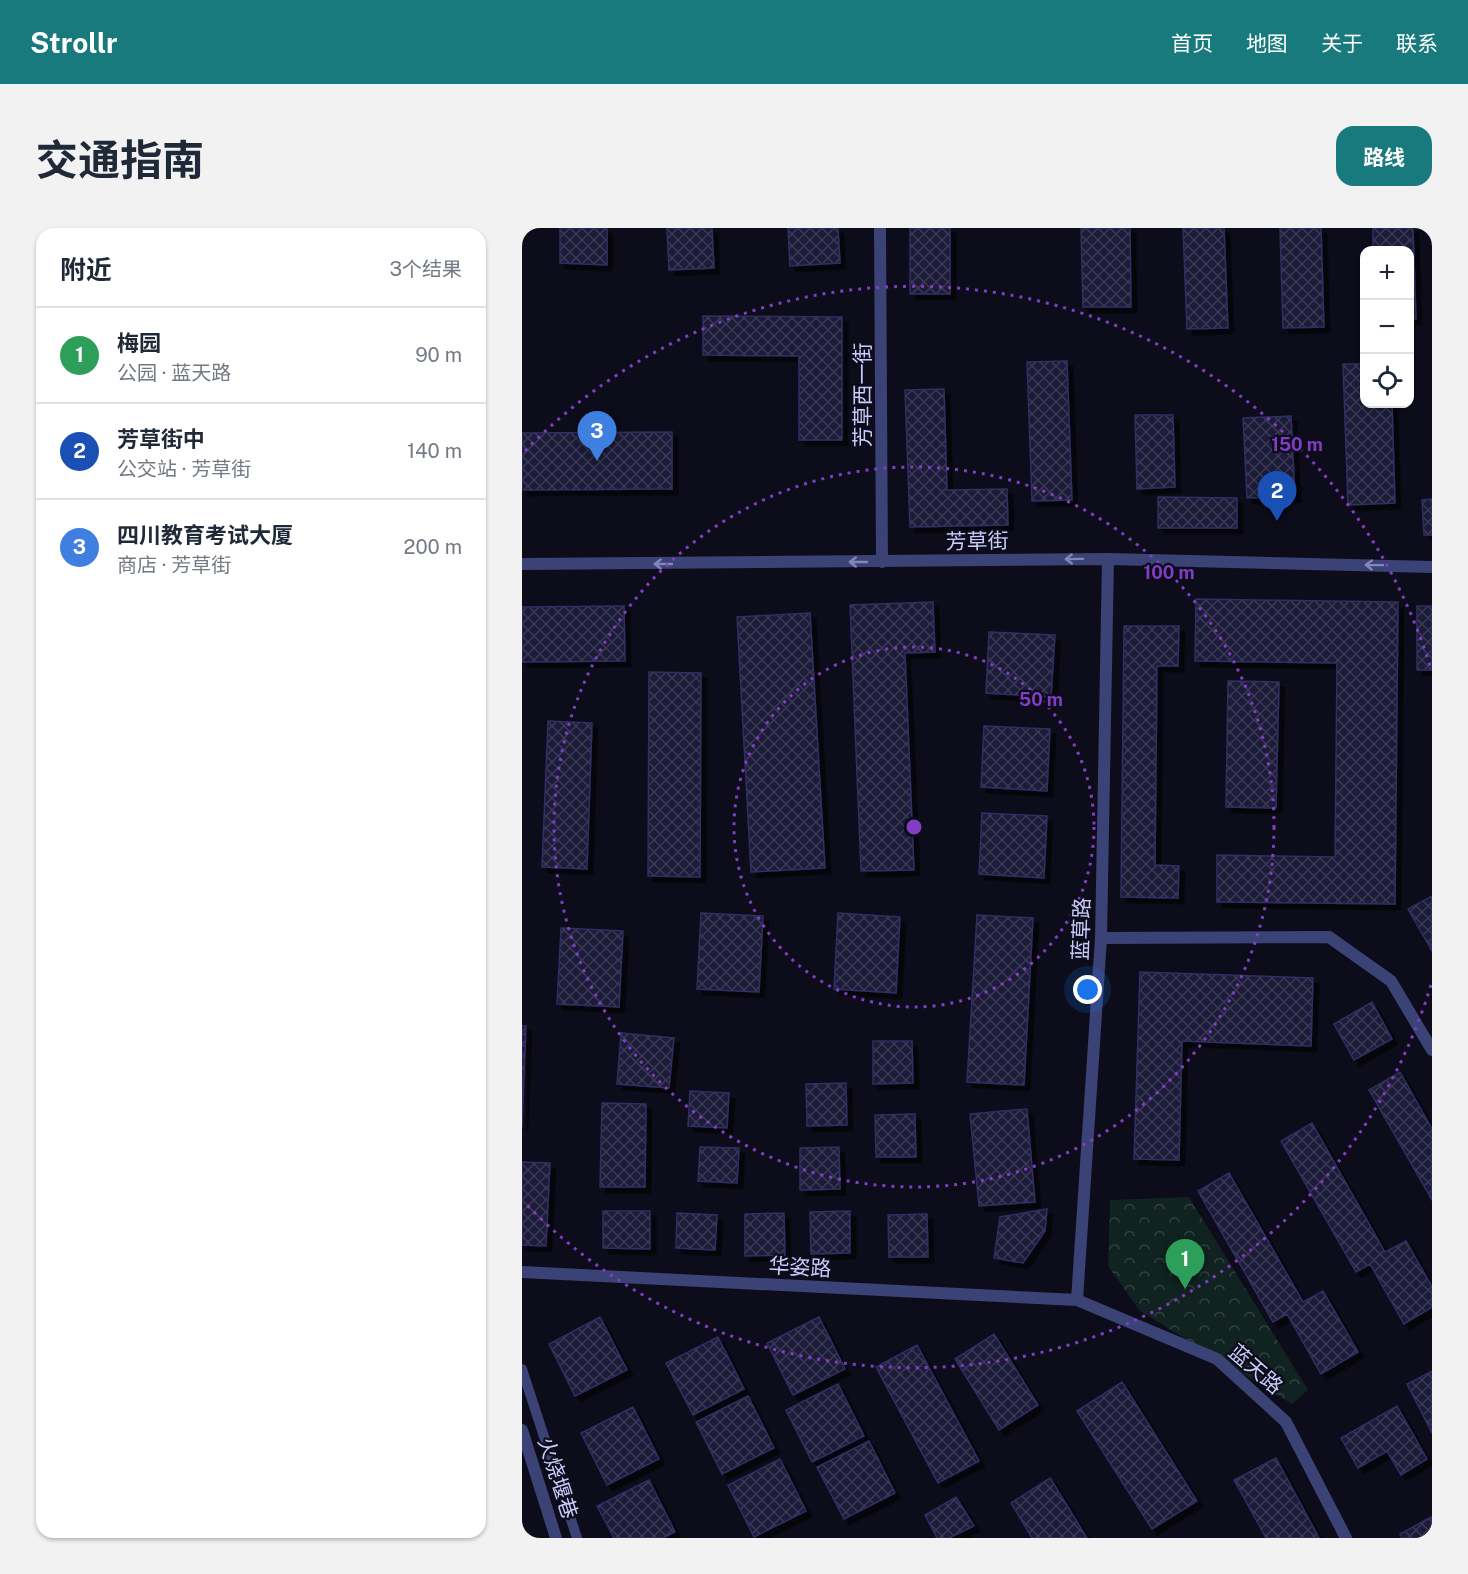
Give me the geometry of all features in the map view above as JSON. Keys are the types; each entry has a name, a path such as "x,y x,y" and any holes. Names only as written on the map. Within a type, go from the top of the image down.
{"street":[{"name":"芳草西一街","path":"880,228 882,562"},
{"name":"芳草街","path":"522,564 1108,559 1432,567"},
{"name":"蓝草路","path":"1077,1300 1101,938 1108,559"},
{"path":"1101,938 1329,937 1392,981 1432,1050"},
{"name":"华姿路","path":"522,1272 1077,1300"},
{"name":"蓝天路","path":"1077,1300 1217,1359 1286,1422 1346,1538"},
{"name":"火烧堰巷","path":"522,1430 556,1538"}],"lane":[{"path":"522,1369 576,1538"}],"green space":[{"path":"1189,1197 1308,1390 1292,1404 1140,1311 1108,1266 1110,1200"}],"building":[{"path":"560,228 607,228 607,265 560,263"},
{"path":"667,228 712,228 714,268 669,270"},
{"path":"788,228 838,228 840,263 790,266"},
{"path":"910,228 950,228 950,294 910,294"},
{"path":"1081,228 1130,228 1131,307 1083,307"},
{"path":"1183,228 1224,228 1228,328 1187,329"},
{"path":"1280,228 1321,228 1324,327 1283,328"},
{"path":"1373,228 1413,228 1414,246 1373,246"},
{"path":"1414,258 1416,319 1414,319"},
{"path":"703,316 842,317 842,440 799,440 799,356 703,355"},
{"path":"1067,361 1072,500 1032,501 1027,362"},
{"path":"1343,364 1360,364 1360,408 1392,408 1395,503 1348,505"},
{"path":"944,389 947,490 1007,489 1008,525 910,527 905,390"},
{"path":"1135,415 1173,415 1175,487 1137,489"},
{"path":"1291,416 1295,496 1247,498 1243,418"},
{"path":"672,432 672,489 522,490 522,433"},
{"path":"1158,497 1237,498 1237,528 1158,528"},
{"path":"1432,499 1432,535 1424,535 1422,500"},
{"path":"1196,599 1398,602 1395,904 1217,902 1217,855 1335,857 1337,663 1195,661"},
{"path":"933,602 935,652 905,653 914,870 861,871 850,605"},
{"path":"624,606 625,661 522,662 522,607"},
{"path":"1417,606 1432,606 1432,670 1417,670"},
{"path":"810,613 825,868 751,872 737,617"},
{"path":"1124,626 1179,626 1178,666 1157,666 1155,865 1179,866 1178,898 1121,897"},
{"path":"989,632 1055,635 1051,697 986,693"},
{"path":"649,672 701,673 700,877 648,876"},
{"path":"1228,681 1279,682 1276,808 1226,807"},
{"path":"548,721 592,723 587,869 542,867"},
{"path":"984,726 1050,729 1047,791 981,787"},
{"path":"982,813 1047,816 1044,878 979,874"},
{"path":"1432,896 1432,951 1408,909"},
{"path":"701,913 763,916 759,992 697,989"},
{"path":"838,913 900,917 896,993 834,989"},
{"path":"977,915 1033,918 1024,1085 967,1082"},
{"path":"561,928 623,931 619,1007 557,1004"},
{"path":"1140,972 1313,978 1311,1046 1182,1041 1179,1160 1134,1159"},
{"path":"1372,1002 1392,1039 1354,1060 1334,1024"},
{"path":"522,1026 526,1026 522,1127"},
{"path":"621,1033 674,1038 669,1088 617,1084"},
{"path":"873,1041 912,1041 913,1083 873,1084"},
{"path":"1400,1072 1432,1129 1432,1200 1369,1090"},
{"path":"846,1083 847,1125 807,1126 806,1084"},
{"path":"690,1091 729,1093 727,1128 688,1126"},
{"path":"602,1103 646,1104 645,1187 600,1187"},
{"path":"1027,1109 1035,1202 979,1206 970,1114"},
{"path":"915,1114 916,1157 876,1157 875,1115"},
{"path":"1312,1123 1385,1252 1406,1241 1432,1287 1432,1307 1404,1324 1370,1264 1356,1272 1281,1141"},
{"path":"700,1147 739,1148 737,1183 698,1181"},
{"path":"839,1147 840,1189 800,1190 800,1148"},
{"path":"522,1162 550,1163 546,1246 522,1245"},
{"path":"1229,1173 1303,1302 1323,1291 1358,1352 1321,1374 1287,1314 1273,1322 1198,1191"},
{"path":"1047,1209 1045,1231 1023,1263 994,1258 1000,1217"},
{"path":"603,1211 650,1211 650,1249 603,1248"},
{"path":"850,1211 850,1253 811,1254 810,1212"},
{"path":"677,1213 717,1215 715,1250 676,1248"},
{"path":"784,1213 785,1255 745,1256 745,1214"},
{"path":"927,1214 928,1257 889,1257 888,1215"},
{"path":"600,1317 627,1370 575,1396 549,1344"},
{"path":"819,1317 845,1369 793,1395 767,1343"},
{"path":"994,1334 1038,1405 999,1430 955,1359"},
{"path":"718,1337 744,1389 693,1415 666,1363"},
{"path":"917,1345 979,1461 938,1483 876,1367"},
{"path":"1432,1371 1432,1433 1407,1384"},
{"path":"1122,1382 1197,1501 1152,1529 1077,1411"},
{"path":"838,1384 864,1436 812,1462 786,1410"},
{"path":"748,1396 774,1448 722,1474 696,1422"},
{"path":"1397,1406 1427,1459 1401,1475 1387,1451 1358,1468 1341,1438"},
{"path":"633,1407 659,1459 607,1485 581,1433"},
{"path":"869,1441 895,1493 844,1519 817,1467"},
{"path":"1276,1458 1319,1538 1266,1538 1234,1480"},
{"path":"780,1459 806,1511 754,1537 728,1485"},
{"path":"1050,1478 1087,1538 1032,1538 1011,1503"},
{"path":"649,1480 675,1532 663,1538 614,1538 597,1506"},
{"path":"956,1497 974,1526 949,1538 937,1538 925,1515"},
{"path":"1431,1517 1432,1538 1402,1538 1400,1534"}],"place":[{"name":"四川教育考试大厦","path":"597,461"},
{"name":"芳草街中","path":"1277,521"},
{"name":"梅园","path":"1185,1289"}]}
